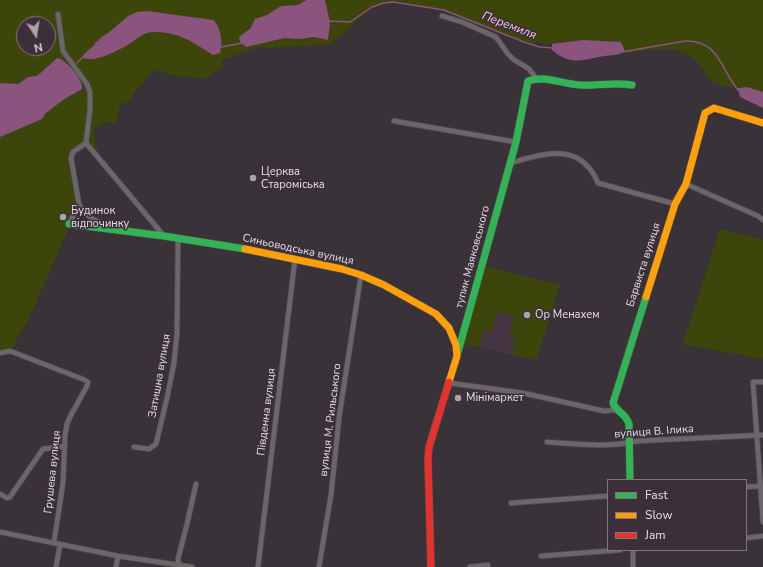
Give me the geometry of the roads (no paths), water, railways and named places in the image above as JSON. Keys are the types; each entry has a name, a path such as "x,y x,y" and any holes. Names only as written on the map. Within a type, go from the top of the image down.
{"street":[{"path":"58,14 63,51 87,84 90,92 90,109 86,143 164,236"},
{"path":"442,16 462,22 496,37 508,54 529,69 536,78 579,85 620,83 632,85"},
{"name":"тупик Маяковського","path":"457,356 511,163 528,81 536,78"},
{"name":"Барвиста вулиця","path":"616,410 613,403 614,399 675,204 686,184 705,113 714,108 763,123"},
{"path":"394,121 516,142"},
{"path":"79,204 71,158 73,152 86,143"},
{"path":"511,163 547,154 564,154 573,156 589,167 598,183 675,204"},
{"path":"686,184 758,216 763,220"},
{"name":"Синьоводська вулиця","path":"79,204 69,224 164,236 295,259 342,269 384,285 436,314 443,321 452,335 456,345 457,356 428,454 431,567"},
{"name":"Синьоводська вулиця","path":"79,204 84,213 90,218 124,230"},
{"name":"Затишна вулиця","path":"134,447 149,449 156,444 167,398 174,363 177,333 178,239"},
{"name":"Південна вулиця","path":"258,567 295,259"},
{"name":"вулиця М. Рильського","path":"319,567 331,495 339,418 361,275"},
{"name":"Грушева вулиця","path":"0,353 10,351 88,382 70,416 65,435 63,483 54,542"},
{"path":"449,382 523,393 604,411 616,410 622,413 628,419 630,479"},
{"path":"763,382 753,382 762,486 763,522"},
{"name":"вулиця В. Ілика","path":"547,442 621,445 637,441 763,435"},
{"path":"0,494 7,498 10,497 43,449 65,446"},
{"path":"179,566 178,559 188,524 196,484"},
{"path":"747,487 762,486"},
{"path":"511,503 607,496"},
{"path":"0,532 118,556 192,567"},
{"path":"747,538 763,536"},
{"path":"56,567 60,545"},
{"path":"542,556 607,551"},
{"path":"633,551 633,567"},
{"path":"116,567 118,556"},
{"path":"470,567 488,565"}],"waterway":[{"name":"Перемиля","path":"329,21 350,22 372,7 393,2 444,10 524,42 540,47 553,48"},
{"name":"Перемиля","path":"95,44 108,34"},
{"name":"Перемиля","path":"622,52 685,41 697,42 713,51 739,91"},
{"name":"Перемиля","path":"221,47 243,43"},
{"name":"Перемиля","path":"77,63 83,57"}],"place":[{"name":"Церква Староміська","path":"253,178"},
{"name":"Будинок відпочинку","path":"63,217"},
{"name":"Ор Менахем","path":"527,315"},
{"name":"Мінімаркет","path":"458,398"}]}
